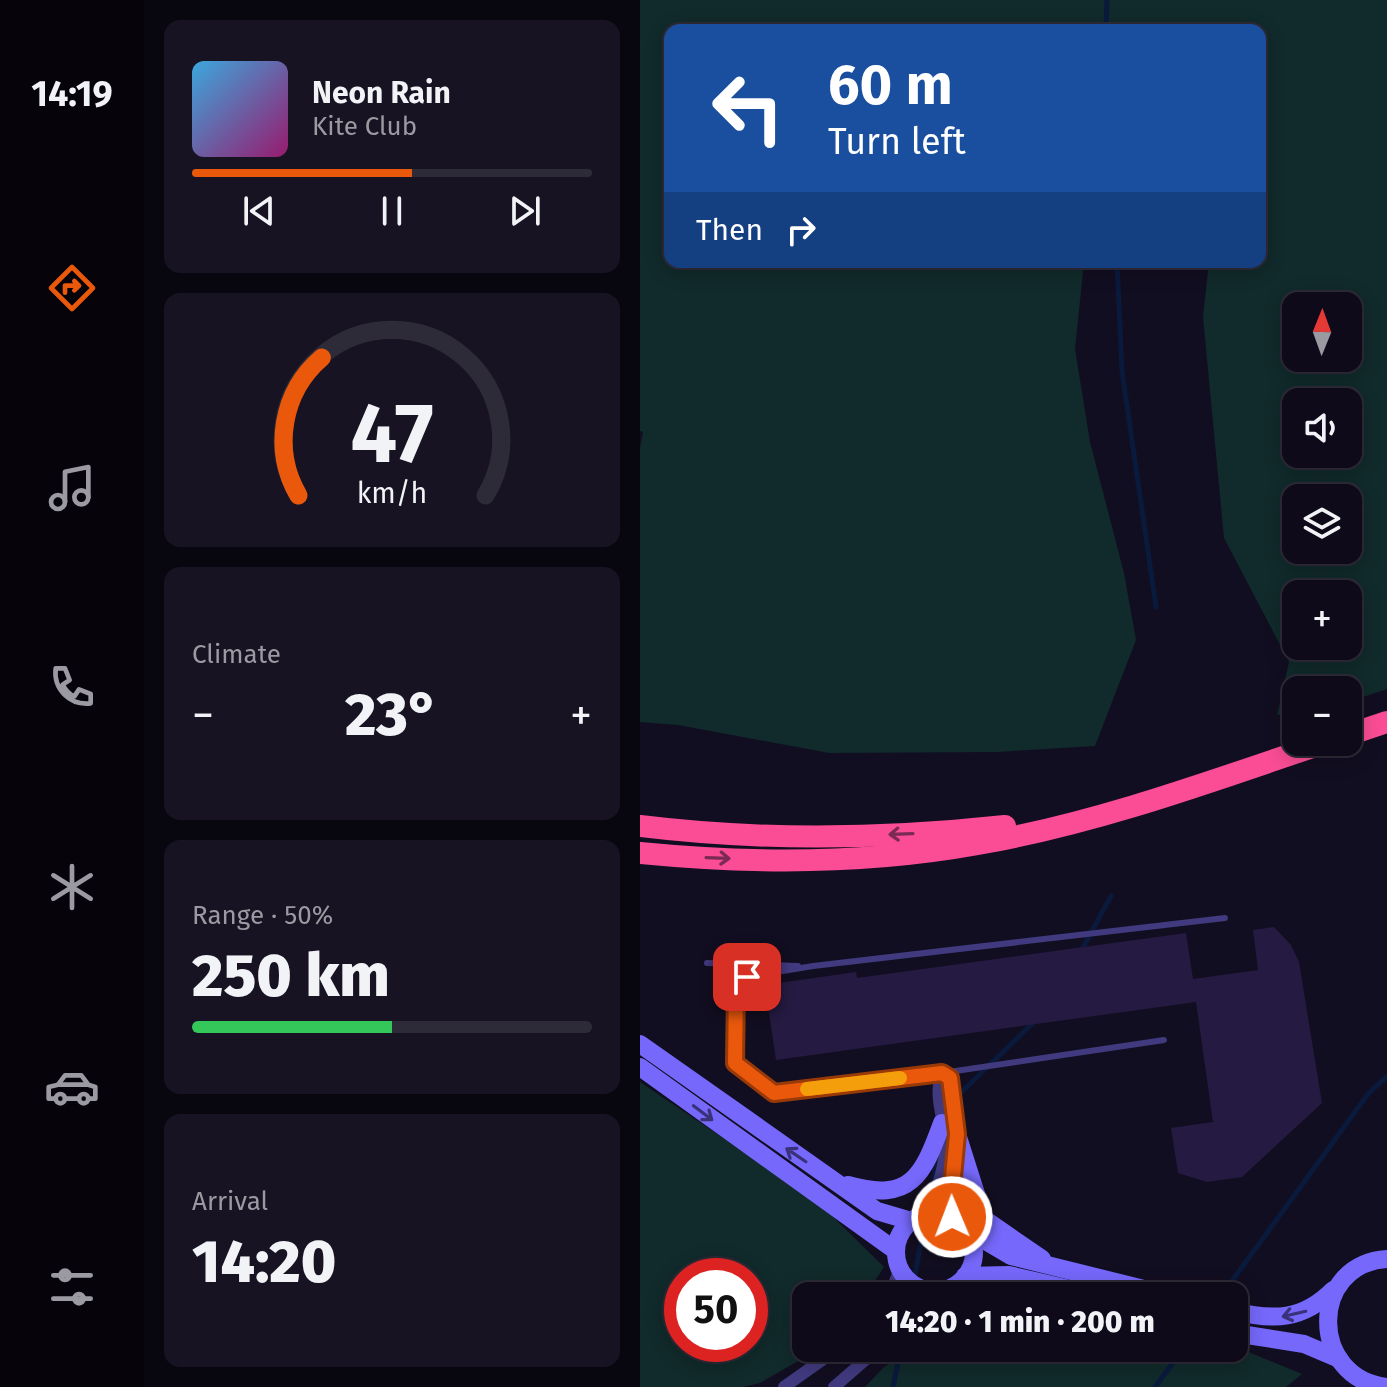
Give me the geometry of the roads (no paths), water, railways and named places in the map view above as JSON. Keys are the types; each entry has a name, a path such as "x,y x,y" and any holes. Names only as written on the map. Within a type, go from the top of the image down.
{"highway":[{"path":"1362,730 1387,722"},
{"path":"640,853 764,860 900,855 1020,836 1145,804 1286,756"},
{"path":"640,826 778,837 938,833 1026,824 1145,804"}],"main road":[{"path":"640,1044 877,1211 916,1218 940,1213 1011,1256 1115,1282"},
{"path":"640,1067 898,1260 914,1282"},
{"path":"835,1182 869,1191 899,1189 926,1168 949,1129"},
{"path":"949,1129 984,1219 1058,1268"},
{"path":"898,1260 901,1232 916,1218"},
{"path":"957,1282 965,1276 973,1253 962,1225"},
{"path":"1248,1313 1278,1317 1313,1309 1362,1265 1387,1259"},
{"path":"965,1276 1009,1275 1041,1282"},
{"path":"1337,1358 1329,1342 1327,1313 1343,1280"},
{"path":"1248,1335 1304,1344 1337,1358 1369,1384 1387,1387"}],"street":[{"path":"916,1218 931,1204 949,1129 937,1085 942,1073 950,1078 952,1188 962,1225"},
{"path":"892,1282 898,1260"},
{"path":"784,1387 819,1362"},
{"path":"834,1387 864,1362"}],"lane":[{"path":"1164,1040 942,1073 774,1093 735,1063 736,989 747,977 813,966 1225,918"},
{"path":"707,963 813,966"}],"waterway":[{"path":"1106,24 1107,0"},
{"path":"1117,268 1122,371 1156,607"},
{"path":"1081,951 1111,896"},
{"path":"945,1115 947,1106 1034,1022"},
{"path":"1231,1282 1368,1094 1387,1076"},
{"path":"932,1186 938,1153"},
{"path":"914,1282 926,1216"},
{"path":"893,1387 898,1362"},
{"path":"1155,1387 1174,1362"}]}
